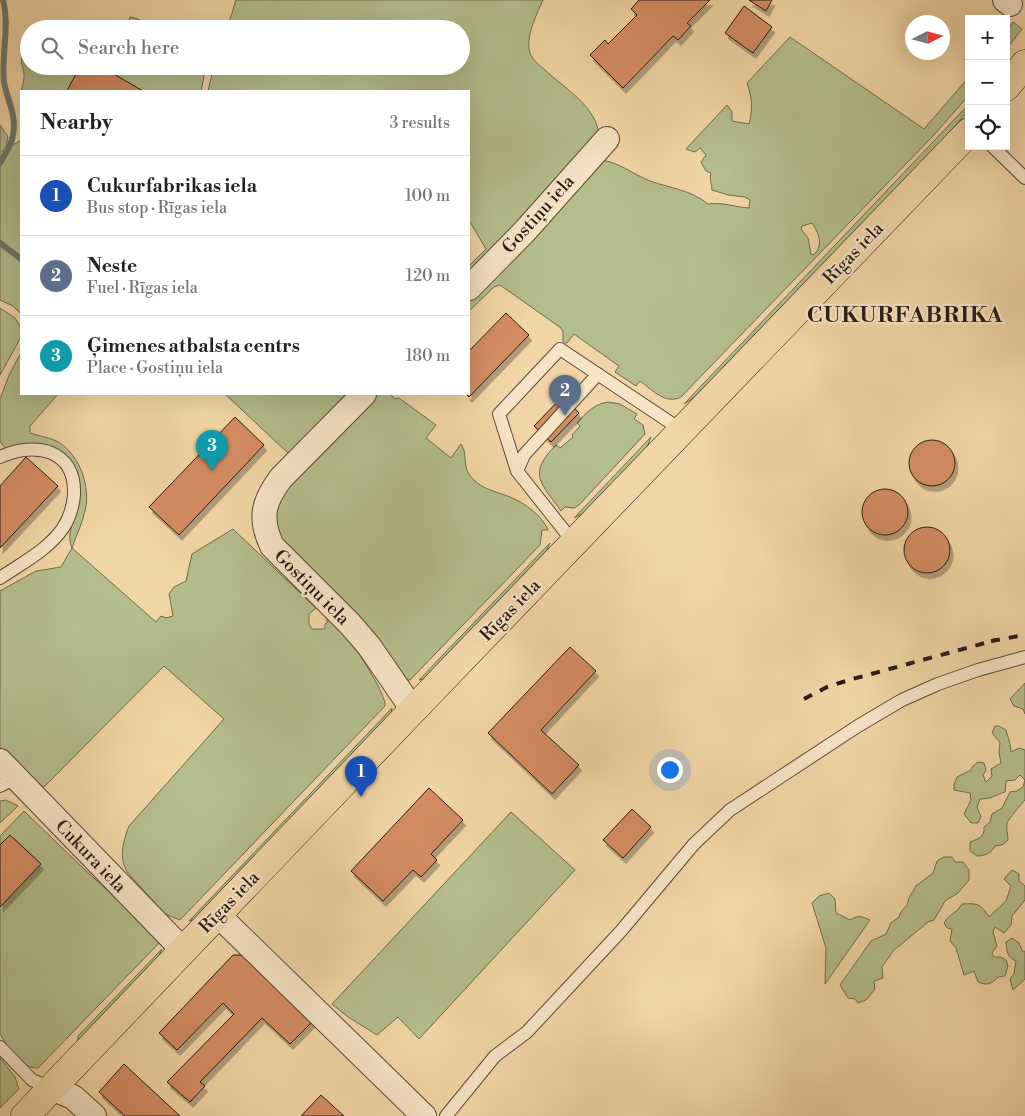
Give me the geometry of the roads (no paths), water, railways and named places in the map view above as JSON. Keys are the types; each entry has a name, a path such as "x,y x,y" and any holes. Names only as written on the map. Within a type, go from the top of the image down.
{"highway":[{"path":"1010,82 1025,64"},
{"name":"Rīgas iela","path":"25,1116 965,136"}],"street":[{"name":"Gostiņu iela","path":"470,287 525,231 607,139"},
{"name":"Gostiņu iela","path":"363,395 281,478 266,504 264,516 265,532 272,546 350,624 369,646 413,710"},
{"name":"Cukura iela","path":"5,775 183,950"},
{"path":"217,914 424,1116"},
{"path":"51,1088 73,1098 94,1116"}],"lane":[{"path":"996,150 1025,178"},
{"path":"574,543 517,470 499,414 560,349 682,431"},
{"path":"517,470 524,454 598,374"},
{"path":"0,457 8,453 25,450 40,450 52,453 68,466 72,472 74,484 73,503 64,526 51,544 0,578"},
{"path":"446,1116 495,1056 527,1032 621,931 694,844 730,810 858,726 902,700 946,681 1025,657"},
{"path":"0,1047 32,1080 51,1088"}],"waterway":[{"path":"0,163 11,142 14,128 13,114 3,72 6,30 3,0"},
{"path":"0,243 20,258"}],"railway":[{"path":"991,641 1025,635"},
{"path":"804,699 827,687 849,680 996,640"}],"place":[{"name":"Neste","path":"565,416"},
{"name":"Ģimenes atbalsta centrs","path":"212,471"},
{"name":"Cukurfabrikas iela","path":"361,797"}],"district":[{"name":"CUKURFABRIKA","path":"905,314"}]}
